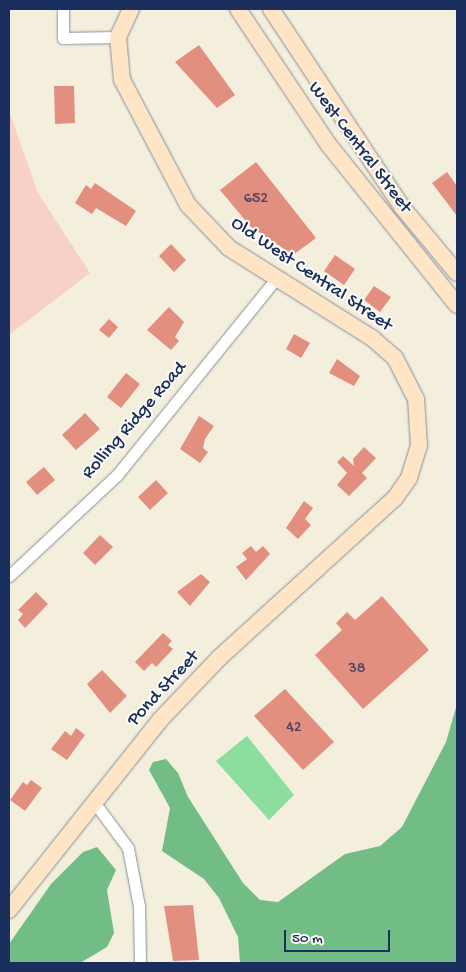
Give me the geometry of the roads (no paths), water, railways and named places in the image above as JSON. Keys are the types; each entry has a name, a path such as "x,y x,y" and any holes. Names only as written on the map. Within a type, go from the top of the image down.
{"main road":[{"path":"118,37 131,9"},
{"name":"West Central Street","path":"238,9 328,144 457,305"},
{"name":"West Central Street","path":"271,9 402,207 457,273"},
{"name":"Old West Central Street","path":"118,37 119,65 129,98 188,206 229,248 372,338 395,358 410,381 420,418 417,454 402,489 374,518"},
{"name":"Pond Street","path":"9,910 94,802 194,683 374,518"}],"street":[{"path":"63,9 63,38 118,37"},
{"name":"Rolling Ridge Road","path":"9,576 117,474 276,279"},
{"path":"94,802 128,848 139,906 140,963"}]}
